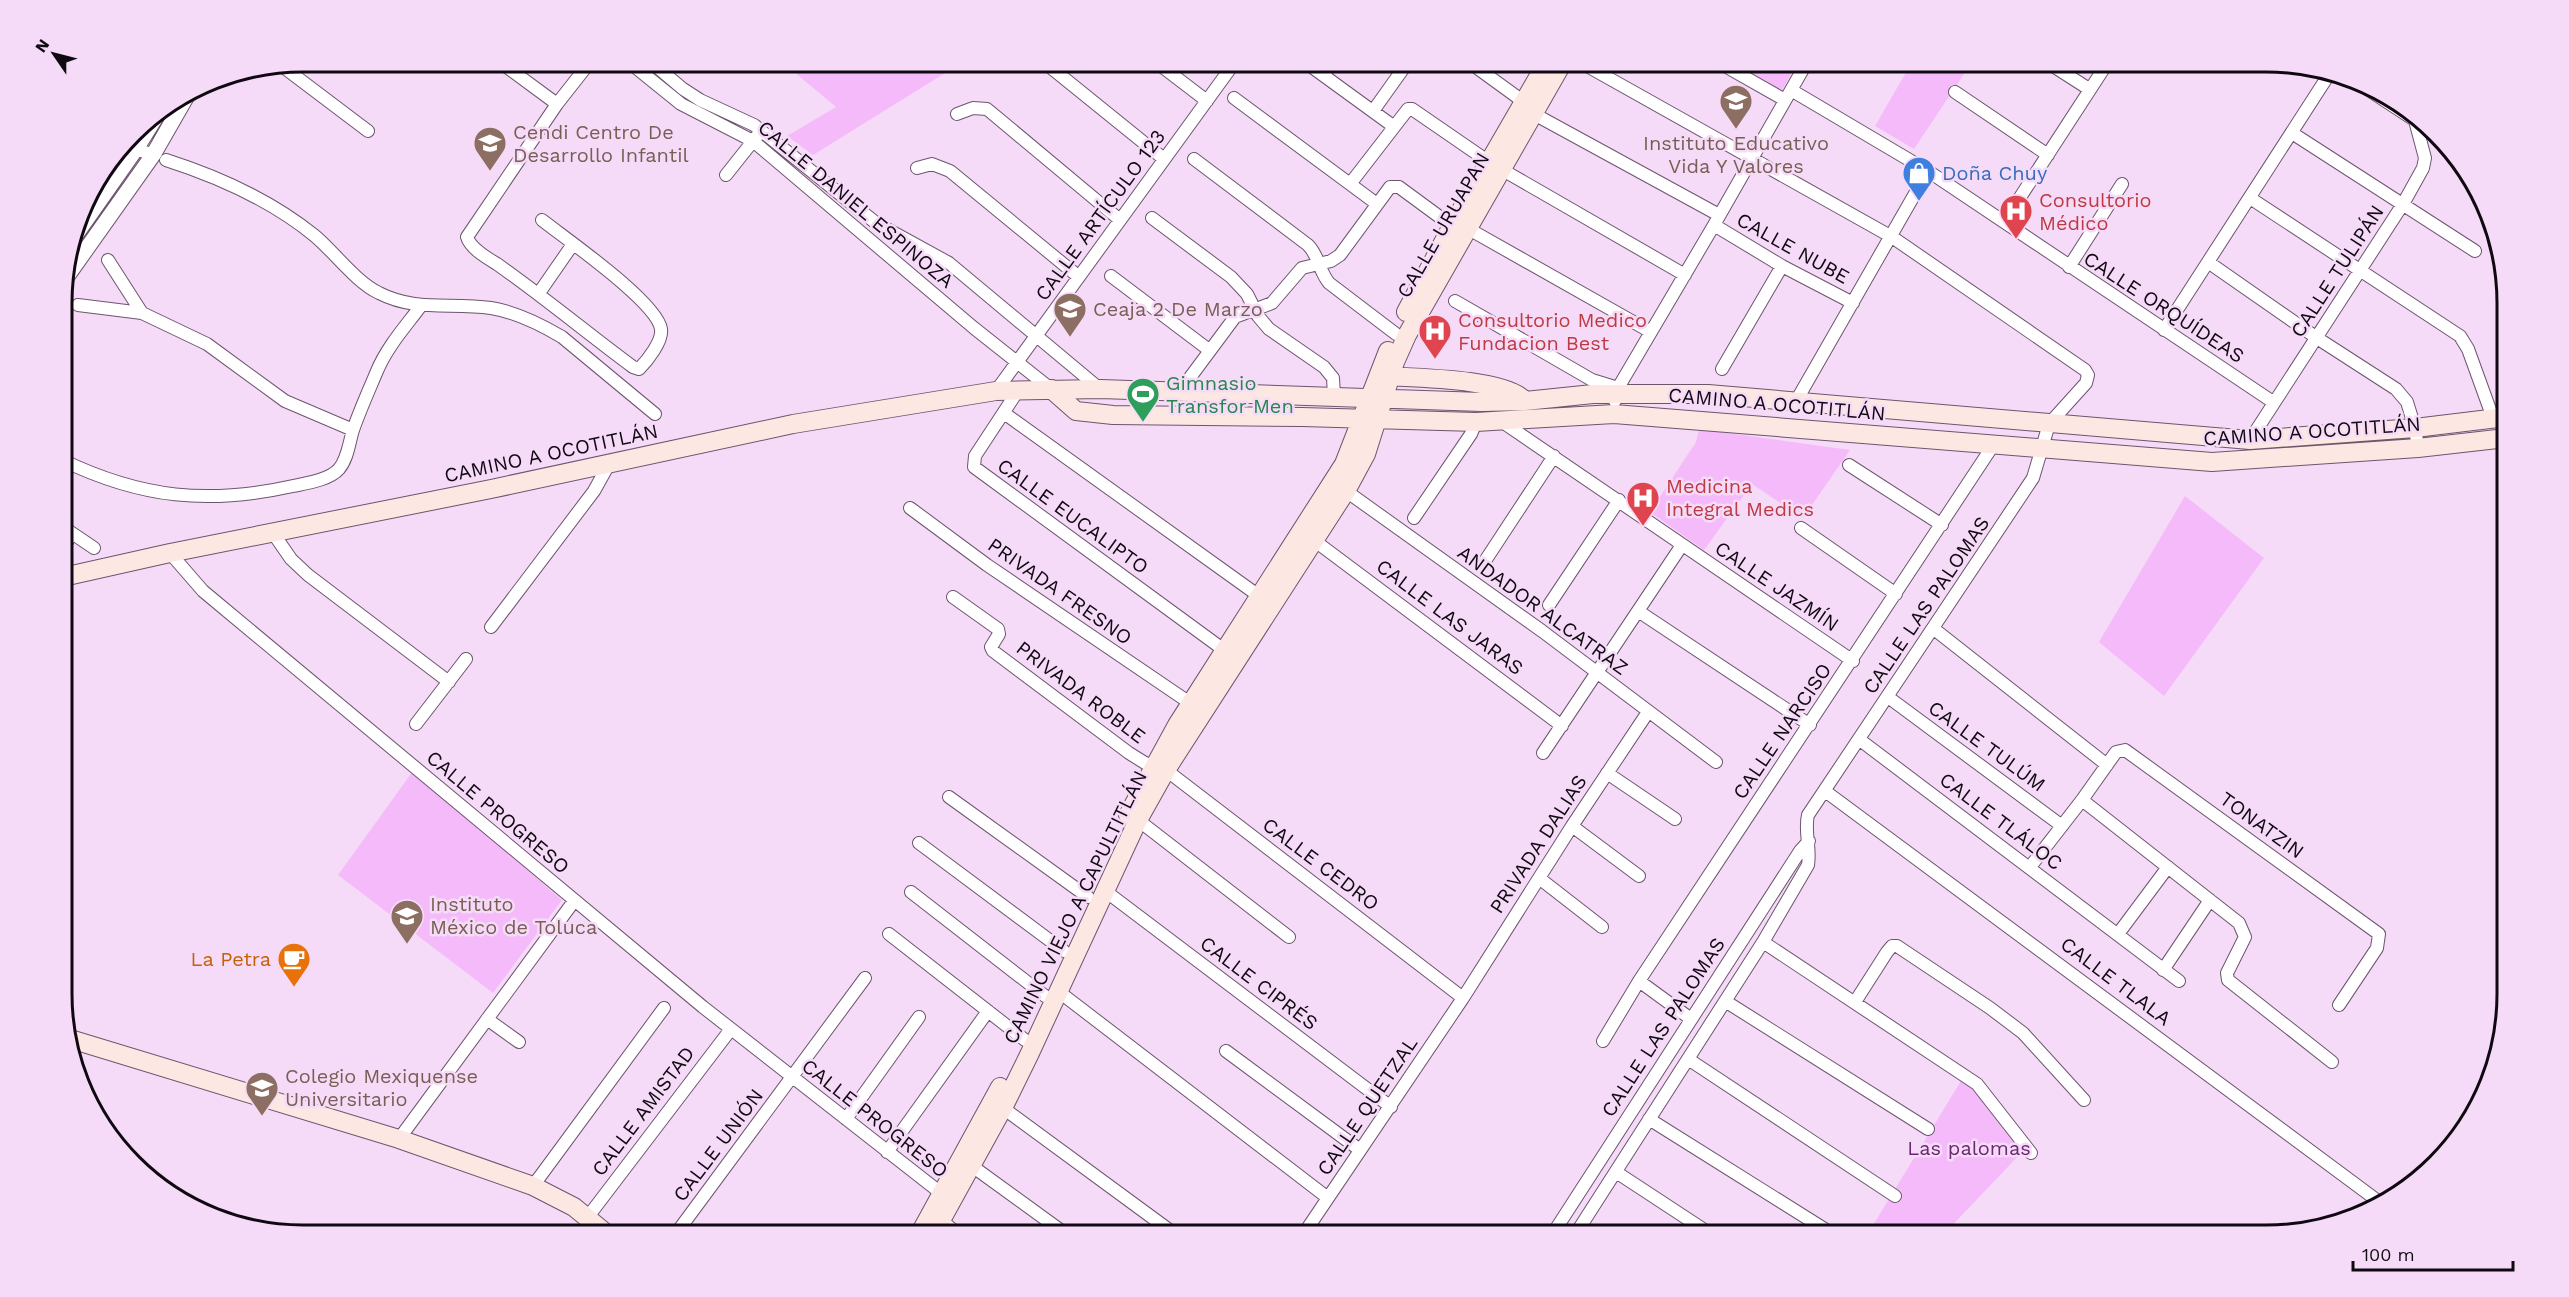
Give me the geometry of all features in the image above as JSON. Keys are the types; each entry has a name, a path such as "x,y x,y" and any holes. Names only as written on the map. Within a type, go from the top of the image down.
{"main road":[{"name":"CALLE URUAPAN","path":"1370,418 1396,333 1529,108 1545,72"},
{"name":"CALLE URUAPAN","path":"1384,376 1407,335 1459,227"},
{"path":"1384,376 1493,385 1516,392 1525,401"},
{"name":"CAMINO A OCOTITLÁN","path":"72,575 794,424 1019,389 1180,391 1334,396 1376,400 1525,401 1617,391 1708,394 2250,440 2415,428 2497,417"},
{"name":"CAMINO A OCOTITLÁN","path":"1051,389 1071,408 1081,412 1180,417 1370,418 1476,422 1614,414 2212,462 2418,448 2497,439"},
{"name":"CAMINO VIEJO A CAPULTITLÁN","path":"927,1225 972,1166 1003,1108 1096,894 1160,768 1346,491 1366,454 1370,418"},
{"name":"CAMINO VIEJO A CAPULTITLÁN","path":"939,1225 947,1198 1025,1040 1052,993 1064,951 1138,820 1190,703 1344,464 1370,418"},
{"path":"76,1041 399,1138 533,1186 561,1199 596,1225"}],"street":[{"path":"290,72 368,131"},
{"path":"514,72 557,104"},
{"path":"542,220 618,280 656,316 661,328 660,339 638,369 470,244 467,237 557,104 582,72"},
{"name":"CALLE DANIEL ESPINOZA","path":"641,72 681,104 753,141 1051,389"},
{"name":"CALLE DANIEL ESPINOZA","path":"663,72 683,89 761,130 876,223 949,262 1100,389"},
{"path":"1056,72 1164,159"},
{"path":"1169,72 1207,101"},
{"name":"CALLE ARTÍCULO 123","path":"996,391 1228,72"},
{"path":"1321,72 1393,126"},
{"path":"1374,111 1401,72"},
{"name":"CALLE NUBE","path":"1482,72 1529,108 1717,220 1782,266 1853,303"},
{"path":"1598,72 1892,237 2085,370 2088,379 2049,424"},
{"name":"CALLE ORQUÍDEAS","path":"1739,72 1788,95 1928,171 2068,267 2273,402"},
{"path":"1614,414 1617,391 1801,72"},
{"path":"2062,72 2089,89"},
{"path":"2004,222 2101,72"},
{"path":"2164,330 2326,80"},
{"path":"1955,92 2048,155"},
{"path":"1234,98 1377,204"},
{"path":"75,265 159,158 183,106"},
{"path":"957,114 973,108 987,109 1120,220"},
{"path":"1350,184 1404,111 1412,109 1495,165 1685,274"},
{"name":"CALLE TULIPÁN","path":"2250,440 2403,204 2425,158 2417,128"},
{"path":"726,175 761,130"},
{"path":"2292,133 2475,251"},
{"path":"132,148 195,169 249,192 286,214 314,235 339,256 354,274 377,292 420,306 492,308 528,319 562,337 655,414"},
{"path":"96,200 126,155"},
{"path":"1194,159 1308,245 1314,251 1322,273 1329,283 1396,333"},
{"path":"917,168 932,164 950,171 1078,277"},
{"path":"1795,403 1928,171"},
{"path":"2068,267 2122,184"},
{"path":"1180,391 1235,317 1268,305 1277,299 1302,268 1331,261 1348,246 1386,189 1396,186 1459,227 1651,332"},
{"path":"2250,198 2460,336 2497,413"},
{"path":"1152,218 1231,277 1247,294 1254,309 1269,328 1330,374 1334,381 1334,396"},
{"path":"83,231 92,241"},
{"path":"538,293 573,244"},
{"path":"108,260 142,313"},
{"path":"2208,262 2317,338 2396,389 2407,402 2418,448"},
{"path":"1722,369 1782,266"},
{"path":"1111,276 1209,350"},
{"path":"1455,301 1592,380 1617,391"},
{"path":"78,305 142,313 207,344 285,401 354,430"},
{"path":"72,464 116,482 159,494 204,497 264,492 304,484 335,472 345,458 383,357 420,306"},
{"name":"CALLE EUCALIPTO","path":"1019,389 975,456 974,467 1224,650"},
{"path":"1004,412 1260,596"},
{"name":"CALLE JAZMÍN","path":"1502,421 1853,661"},
{"path":"1414,518 1471,435 1476,422"},
{"name":"CALLE LAS PALOMAS","path":"1584,1225 1648,1119 1763,942 1808,865 1808,815 2033,478 2049,424"},
{"name":"CALLE NARCISO","path":"1603,1041 1639,981 1853,661 1994,444"},
{"path":"1483,564 1554,456"},
{"path":"491,627 594,491 609,464"},
{"path":"1849,465 1941,525"},
{"name":"ANDADOR ALCATRAZ","path":"1346,491 1716,762"},
{"path":"1549,605 1619,500"},
{"name":"PRIVADA FRESNO","path":"910,508 987,566 1190,703"},
{"path":"1801,528 1896,594"},
{"path":"72,533 94,548"},
{"path":"273,533 291,559 308,575 448,682"},
{"name":"CALLE LAS JARAS","path":"1315,540 1562,726"},
{"path":"1544,753 1682,545"},
{"name":"CALLE PROGRESO","path":"170,553 203,591 574,901 730,1029 947,1198"},
{"name":"PRIVADA ROBLE","path":"953,597 998,629 999,634 992,647 993,651 1129,753 1160,768"},
{"path":"1638,611 1810,725"},
{"path":"1934,629 2107,765 2030,867"},
{"path":"416,724 466,658"},
{"name":"CALLE TULÚM","path":"1888,697 2062,826"},
{"name":"PRIVADA DALIAS","path":"1463,998 1572,826 1648,712"},
{"name":"CALLE TLÁLOC","path":"1860,740 2179,981"},
{"name":"TONATZIN","path":"2107,765 2116,752 2125,750 2376,931 2380,937 2378,948 2339,1005"},
{"name":"CALLE CEDRO","path":"1160,768 1463,998"},
{"path":"1607,773 1675,819"},
{"name":"CALLE TLALA","path":"1825,791 2374,1198"},
{"name":"CALLE CIPRÉS","path":"949,797 1096,894 1390,1107"},
{"path":"2082,800 2239,923 2245,938 2227,973 2230,984 2332,1062"},
{"path":"1138,820 1289,937"},
{"path":"1572,826 1639,876"},
{"name":"CALLE LAS PALOMAS","path":"1558,1225 1800,851 1809,841"},
{"path":"919,843 1064,951"},
{"path":"2118,934 2168,867"},
{"path":"1539,878 1602,927"},
{"path":"910,891 1052,993 1328,1198"},
{"path":"2163,970 2210,900"},
{"path":"399,1138 574,901"},
{"path":"889,934 1025,1040"},
{"path":"1763,942 1962,1074 1982,1090 2031,1153"},
{"path":"1855,1002 1887,952 1892,946 1897,946 1990,1008 2023,1034 2084,1100"},
{"name":"CALLE UNIÓN","path":"682,1225 866,978"},
{"path":"1639,981 1691,1019"},
{"name":"CALLE QUETZAL","path":"1310,1225 1463,998"},
{"path":"1725,1001 1929,1129"},
{"path":"533,1186 664,1008"},
{"path":"887,1152 988,1011"},
{"path":"846,1119 919,1017"},
{"path":"487,1019 519,1042"},
{"name":"CALLE AMISTAD","path":"587,1218 730,1029"},
{"path":"1226,1051 1360,1150"},
{"path":"1688,1059 1895,1196"},
{"path":"1003,1108 1162,1225"},
{"path":"1648,1119 1818,1225"},
{"path":"972,1166 1053,1225"},
{"path":"1616,1172 1697,1225"}],"green space":[{"path":"794,72 947,72 813,155 787,136 836,107"},
{"path":"1750,72 1792,72 1782,90"},
{"path":"1906,72 1965,72 1914,149 1875,126"},
{"path":"1699,429 1850,450 1803,518 1752,484 1704,550 1650,512 1696,442"},
{"path":"2185,496 2264,558 2164,696 2099,642"},
{"path":"413,771 562,900 493,993 338,875"},
{"name":"Las palomas","path":"1961,1081 1982,1090 2023,1151 1953,1225 1873,1225"}],"place":[{"name":"Instituto Educativo Vida Y Valores","path":"1736,130"},
{"name":"Cendi Centro De Desarrollo Infantil","path":"490,172"},
{"name":"Doña Chuy","path":"1919,202"},
{"name":"Consultorio Médico","path":"2016,240"},
{"name":"Ceaja 2 De Marzo","path":"1070,338"},
{"name":"Consultorio Medico Fundacion Best","path":"1435,360"},
{"name":"Gimnasio Transfor Men","path":"1143,423"},
{"name":"Medicina Integral Medics","path":"1643,527"},
{"name":"Instituto México de Toluca","path":"407,945"},
{"name":"La Petra","path":"294,988"},
{"name":"Colegio Mexiquense Universitario","path":"262,1117"}]}
